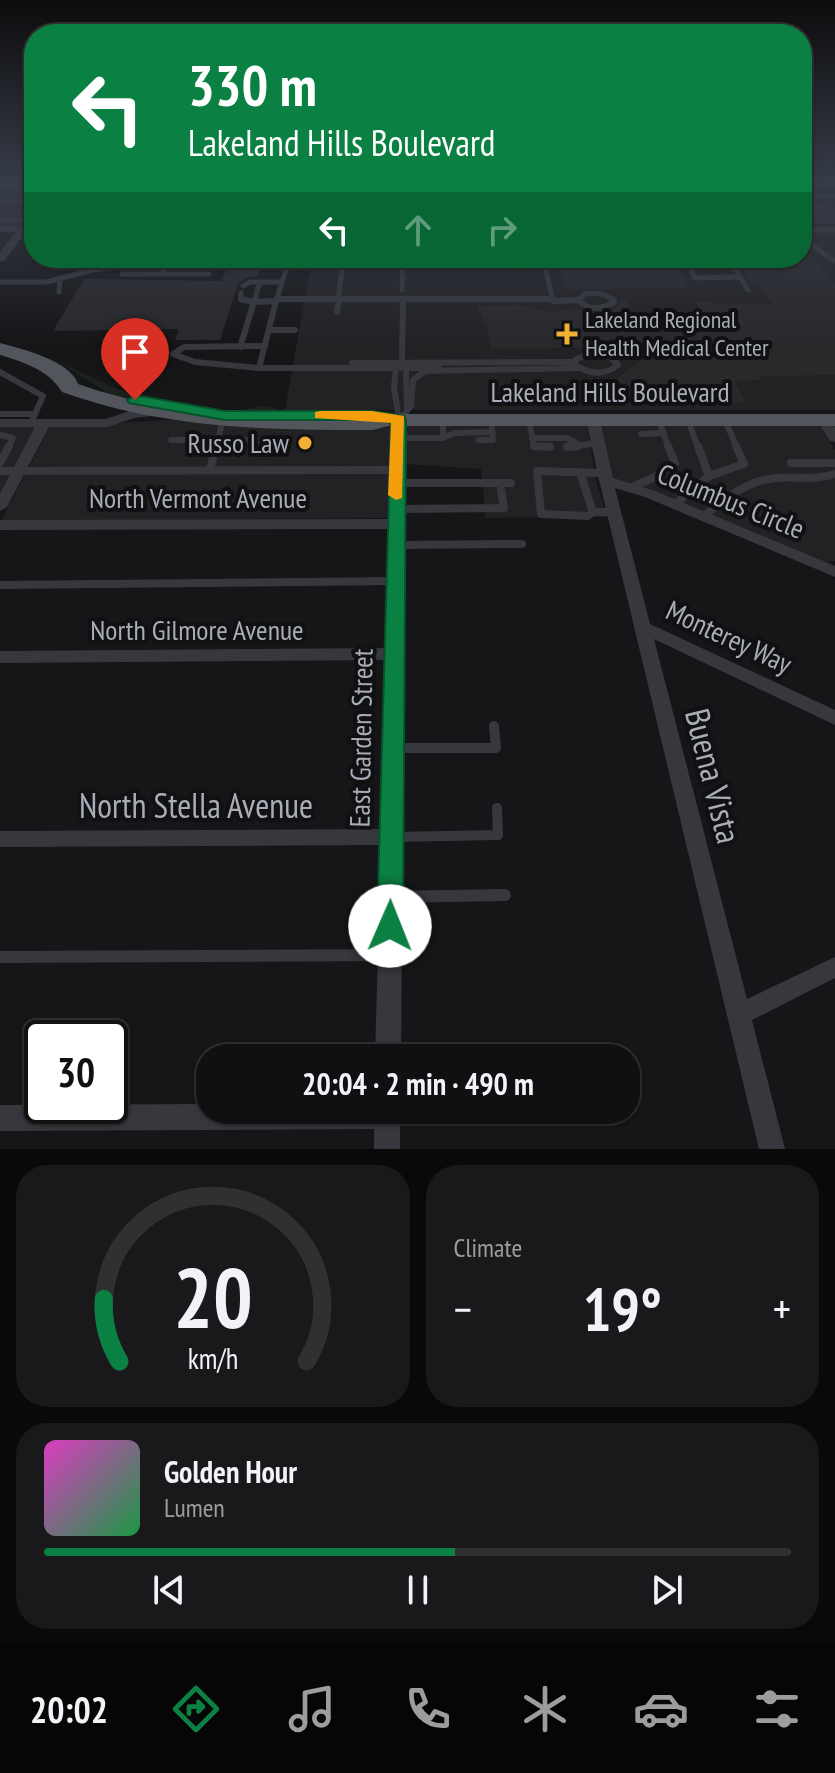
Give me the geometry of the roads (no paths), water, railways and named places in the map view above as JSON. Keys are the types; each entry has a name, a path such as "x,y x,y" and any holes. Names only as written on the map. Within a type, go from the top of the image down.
{"main road":[{"name":"Lakeland Hills Boulevard","path":"0,349 31,358 67,379 83,381 115,394 180,410 225,415 372,415 443,429 492,426 531,429 593,419 660,426 688,420 831,426"},
{"name":"Lakeland Hills Boulevard","path":"67,379 69,388 102,401 219,432 398,422"}],"street":[{"path":"0,259 17,237"},
{"path":"95,423 111,410 102,401"},
{"path":"0,423 37,420 95,423 147,413"},
{"name":"Buena Vista","path":"593,419 589,444 605,477 603,512 643,627 772,1149"},
{"path":"0,507 19,471 37,420"},
{"name":"East Garden Street","path":"388,1044 398,422"},
{"name":"Columbus Circle","path":"605,477 835,572"},
{"name":"North Vermont Avenue","path":"0,525 396,516"},
{"name":"Monterey Way","path":"643,627 835,718"},
{"name":"North Gilmore Avenue","path":"0,657 394,654"},
{"name":"North Stella Avenue","path":"0,839 392,837"},
{"path":"739,1015 835,967"},
{"path":"0,1118 196,1115"},
{"path":"387,1124 387,1149"}],"lane":[{"path":"812,243 833,260"},
{"path":"0,280 58,279 104,268"},
{"path":"162,274 164,268"},
{"path":"259,368 280,282 287,268"},
{"path":"402,290 403,268"},
{"path":"545,268 553,301"},
{"path":"690,268 695,278 740,277"},
{"path":"735,268 748,290"},
{"path":"337,312 342,270"},
{"path":"122,274 209,274"},
{"path":"58,279 59,292"},
{"path":"240,347 260,282"},
{"path":"280,282 244,283 241,300 578,300 593,308 609,306 614,302 607,295 596,293 580,296 578,300"},
{"path":"398,422 404,365 403,300"},
{"path":"269,330 295,330"},
{"path":"265,346 184,347 173,354 195,362 259,368 577,365"},
{"path":"263,355 273,363 284,364 577,365 606,373 618,365 614,359 597,354 584,355 577,365"},
{"path":"398,422 411,406 411,383 417,374 439,368"},
{"path":"395,369 394,403 398,408 398,422"},
{"path":"0,372 43,396 37,420 0,414"},
{"path":"688,420 709,476"},
{"path":"674,505 709,476 744,464 725,420"},
{"path":"478,440 493,440 492,426"},
{"path":"630,488 657,476 675,463 660,426 641,434"},
{"path":"443,429 456,440"},
{"path":"549,449 534,447 531,429 589,444"},
{"path":"210,470 219,432"},
{"path":"171,440 219,432 263,440"},
{"path":"0,435 13,438 0,463"},
{"path":"568,450 589,444"},
{"path":"791,463 835,463"},
{"path":"0,471 210,470 511,483"},
{"path":"580,473 583,489 603,512 588,516 541,514 535,473 575,471 605,477"},
{"path":"703,517 729,497 764,480 820,479 835,474"},
{"path":"396,516 504,508 501,490"},
{"path":"396,545 522,544"},
{"path":"0,585 396,581"},
{"path":"393,748 496,748 494,726"},
{"path":"392,837 498,835 497,808"},
{"path":"390,897 505,895"},
{"path":"0,957 389,955"}],"place":[{"name":"Lakeland Regional Health Medical Center","path":"567,334"},
{"name":"Russo Law","path":"305,443"}]}
